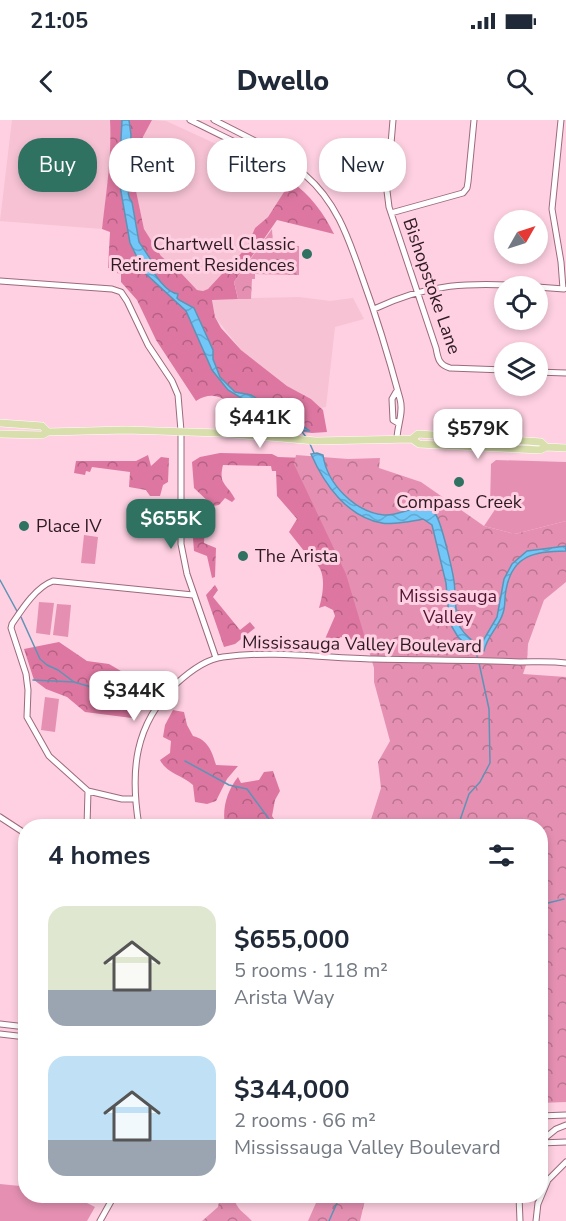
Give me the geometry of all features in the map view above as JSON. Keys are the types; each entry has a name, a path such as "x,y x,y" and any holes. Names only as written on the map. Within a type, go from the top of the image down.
{"main road":[{"path":"0,423 42,426 48,432"},
{"path":"0,434 181,431 316,441 412,439 418,434 541,442 546,447 566,448"},
{"path":"0,439 20,435"}],"street":[{"path":"190,120 229,138"},
{"path":"214,120 223,122 252,138"},
{"name":"Bishopstoke Lane","path":"393,120 387,191 391,213 438,360 450,369 494,370"},
{"path":"391,213 463,193 468,182 474,120"},
{"path":"548,288 564,289 552,209 561,120"},
{"path":"218,133 223,122"},
{"path":"307,177 322,192 333,208 345,232 374,309 392,368 396,392 400,399 401,418 398,423 397,439"},
{"path":"0,281 102,288 121,292 148,345 172,381 178,395 181,431 181,544 193,595 216,658"},
{"path":"374,309 438,288 466,284 494,285"},
{"path":"548,372 566,373"},
{"path":"135,799 122,799 88,791 49,756 27,717 27,680 11,628 22,610 45,584 53,581 193,595"},
{"name":"Mississauga Valley Boulevard","path":"138,819 135,799 136,758 140,740 150,716 181,679 216,658 297,655 566,663"},
{"path":"87,819 88,791"},
{"path":"0,817 18,829"},
{"path":"0,1024 18,1026"},
{"path":"0,1034 18,1036"},
{"path":"548,1116 566,1115"},
{"path":"548,1136 566,1125"},
{"path":"548,1142 566,1142"},
{"path":"548,1180 566,1162"},
{"path":"100,1221 110,1203"},
{"path":"519,1203 520,1221"},
{"path":"536,1221 538,1204"}],"shaded area":[{"path":"12,120 110,120 109,173 102,229 0,221"},
{"path":"152,120 166,121 207,140 207,192 284,192 268,217 255,228 248,247 208,289 197,290 161,256 144,229 136,192 195,192 195,138 142,138"},
{"path":"299,297 330,301 353,298 364,319 335,327 326,407 321,408 311,399 287,386 241,350 215,317 212,299"}],"green space":[{"path":"110,120 152,120 142,138 110,138"},
{"path":"109,161 109,192 136,192 144,229 161,256 197,290 203,291 208,289 247,247 255,228 268,217 284,192 305,193 321,212 334,234 277,220 234,282 238,299 212,300 215,317 221,328 241,350 287,386 311,399 323,410 327,432 312,433 248,426 245,414 222,398 210,396 196,401 156,340 137,300 121,282 121,274 117,273 117,269 108,268 110,232 102,229"},
{"path":"272,229 273,245 299,246 299,275 255,274 255,279 252,279 251,299 238,299 234,282"},
{"path":"220,453 272,454 278,457 306,458 396,646 356,645 353,641 341,637 331,643 325,639 335,616 333,610 325,606 319,608 323,589 320,569 289,532 297,519 277,496 276,471 272,471 271,466 223,465 222,480 235,499 232,502 225,498 219,505 213,506 194,488 192,462 200,457"},
{"path":"148,455 151,466 161,457 169,458 168,482 163,485 160,496 150,496 146,490 129,487 130,472 92,467 90,472 86,471 85,475 74,473 76,461 136,461"},
{"name":"Mississauga Valley","path":"296,455 348,459 380,458 379,468 421,482 484,526 515,534 566,521 566,582 544,600 528,644 527,662 523,674 566,677 566,1102 548,1103 548,819 371,819 381,788 378,762 390,741 374,682 374,668 346,574 294,464"},
{"path":"496,460 566,462 566,521 515,534 484,526 496,508 490,505 491,464"},
{"path":"211,517 211,523 205,525 204,543 216,548 215,577 212,578 207,556 194,551 192,525 196,518"},
{"path":"84,535 98,537 95,564 81,563"},
{"path":"215,585 218,590 213,597 240,630 250,622 255,628 235,644 224,647 206,595"},
{"path":"39,602 54,603 50,635 36,633"},
{"path":"57,604 71,605 68,637 53,635"},
{"path":"59,642 87,661 109,664 150,688 132,718 85,712 67,697 46,689 34,680 24,649"},
{"path":"45,697 59,699 55,732 41,730"},
{"path":"173,710 184,712 193,736 202,740 209,747 216,765 238,766 227,779 216,801 207,804 195,802 193,785 166,768 160,760 170,753 171,741 163,737 165,725"},
{"path":"273,771 280,791 275,800 272,816 274,819 224,819 226,800 238,777 241,783 259,780 264,772"},
{"path":"0,1184 18,1186 18,1203 87,1203 95,1207 87,1221 0,1221"},
{"path":"219,1203 236,1203 238,1208 252,1221 202,1221 218,1207"},
{"path":"316,1203 364,1203 360,1221 308,1221"}],"water":[{"path":"122,120 129,120 131,138 121,138"},
{"path":"121,192 128,192 139,242 153,263 151,265 155,273 165,287 178,294 179,300 194,308 213,350 213,359 220,377 235,392 251,395 310,431 287,426 228,390 212,370 186,311 145,273 130,243"},
{"path":"311,454 323,455 336,486 344,495 363,508 373,513 390,515 425,508 436,515 453,575 458,622 464,632 480,646 497,617 504,579 512,564 527,551 566,546 566,551 535,554 519,562 509,578 503,613 484,651 471,649 458,637 452,627 446,583 432,525 423,519 382,523 358,514 338,498 323,477"}],"waterway":[{"path":"300,429 306,437"},
{"path":"310,444 314,453"},
{"path":"0,580 18,613"},
{"path":"21,617 40,659 47,665 74,682 122,696 135,709"},
{"path":"473,649 478,658"},
{"path":"460,819 469,794 480,782 490,763 489,709 479,663"},
{"path":"33,680 74,682"},
{"path":"185,761 229,785 247,789 269,819"},
{"path":"548,903 564,899"},
{"path":"329,1221 337,1203"}],"place":[{"name":"Chartwell Classic Retirement Residences","path":"307,254"},
{"name":"Compass Creek","path":"459,482"},
{"name":"Place IV","path":"24,526"},
{"name":"The Arista","path":"243,556"}]}
